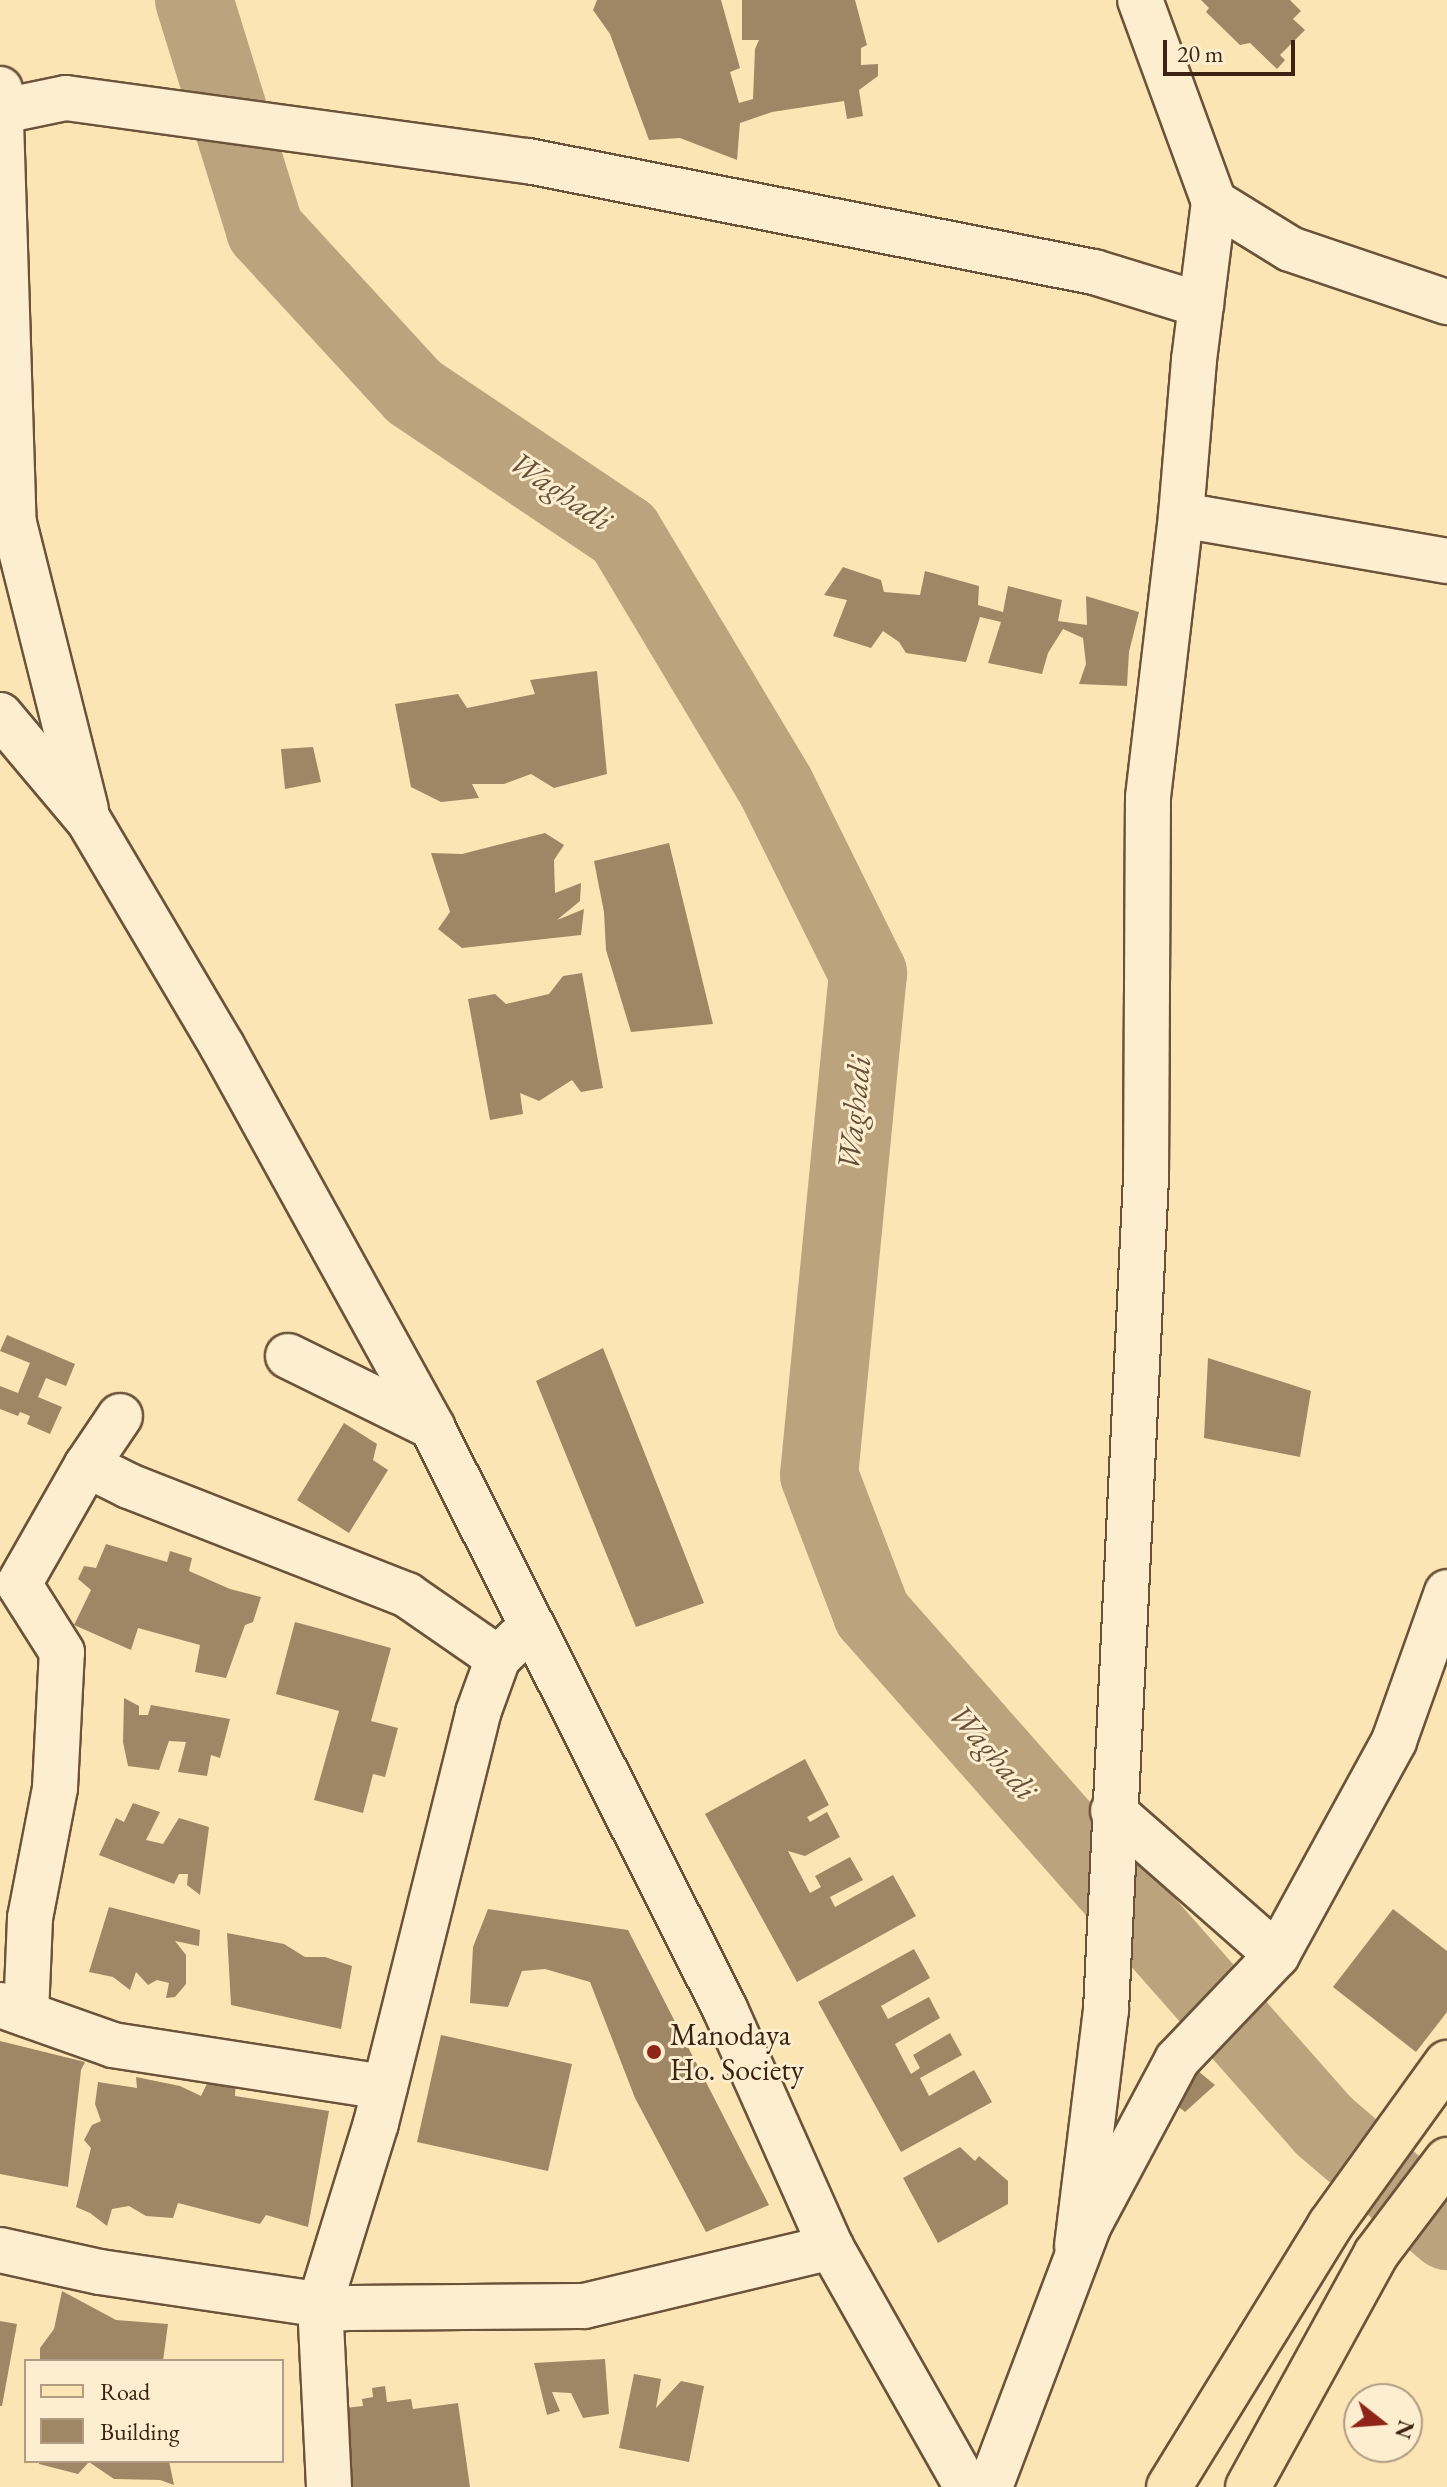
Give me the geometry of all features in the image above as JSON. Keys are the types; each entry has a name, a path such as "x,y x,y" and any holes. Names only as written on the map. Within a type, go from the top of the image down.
{"main road":[{"path":"1169,2487 1330,2225 1443,2069"},
{"path":"1248,2487 1376,2254 1447,2160"}],"street":[{"path":"1075,2264 1106,2010 1146,1178 1148,797 1214,202 1140,0"},
{"path":"89,821 14,523 1,100 66,98 528,161 1094,272 1201,305"},
{"path":"1214,202 1290,249 1447,302"},
{"path":"1181,515 1447,561"},
{"path":"0,715 89,821 222,1046 432,1427 725,2009 831,2247 967,2487"},
{"path":"288,1356 432,1427"},
{"path":"120,1416 9,1581 62,1652 55,1788 13,2009 113,2045 385,2087"},
{"path":"87,1465 129,1486 407,1595 498,1658"},
{"path":"990,2487 1089,2225 1177,2060 1277,1955 1394,1741 1447,1592"},
{"path":"329,2487 320,2304 385,2087 478,1713 498,1658 532,1625"},
{"path":"1113,1826 1277,1955"},
{"path":"0,2250 100,2272 345,2308 584,2306 831,2247"}],"building":[{"path":"597,0 721,0 740,68 730,72 739,103 753,99 755,49 759,40 742,40 742,0 855,0 867,45 861,48 861,65 878,64 878,76 859,90 863,116 847,119 844,101 772,112 740,123 737,160 680,138 649,140 610,34 593,10"},
{"path":"1201,0 1290,0 1301,11 1293,19 1305,30 1280,55 1285,60 1277,69 1250,43 1240,45 1206,12 1209,8"},
{"path":"843,567 881,580 884,592 920,595 925,571 979,586 978,605 1003,612 1008,586 1062,600 1058,621 1087,625 1086,596 1139,612 1129,652 1127,686 1079,684 1086,664 1083,638 1063,629 1048,653 1042,674 988,663 1001,622 980,617 966,662 906,653 899,642 883,631 871,648 833,636 847,600 824,595"},
{"path":"597,671 607,774 554,788 531,774 504,784 472,784 479,798 441,802 411,787 395,704 458,694 467,708 535,694 530,680"},
{"path":"313,747 321,782 285,789 281,749"},
{"path":"545,833 564,845 554,860 555,893 581,883 580,901 557,920 584,909 581,935 462,948 438,929 450,912 431,853 462,854"},
{"path":"669,843 713,1024 631,1032 606,950 604,912 594,861"},
{"path":"582,973 603,1088 581,1092 572,1080 539,1101 520,1093 523,1114 490,1120 468,999 495,994 506,1004 549,994 563,976"},
{"path":"7,1335 75,1364 66,1386 46,1378 38,1397 62,1407 50,1434 27,1424 30,1416 20,1412 18,1416 0,1409 0,1386 18,1393 30,1363 0,1351"},
{"path":"603,1348 704,1603 636,1627 536,1381"},
{"path":"1208,1358 1311,1391 1300,1457 1204,1438"},
{"path":"344,1423 377,1444 373,1460 388,1470 349,1533 297,1500"},
{"path":"106,1544 167,1562 170,1551 192,1558 189,1571 230,1589 261,1597 253,1622 245,1625 226,1678 195,1672 200,1645 138,1628 131,1650 74,1625 91,1590 78,1579 84,1566 96,1568"},
{"path":"295,1622 391,1648 371,1721 398,1728 385,1777 373,1774 363,1813 314,1800 339,1711 276,1694"},
{"path":"124,1698 139,1706 139,1715 148,1715 151,1705 230,1719 220,1758 211,1755 207,1776 178,1772 186,1742 169,1741 159,1770 128,1766 123,1742"},
{"path":"805,1759 829,1805 807,1817 810,1822 827,1812 840,1837 805,1856 788,1851 810,1893 821,1887 815,1876 850,1857 863,1880 830,1897 835,1907 893,1875 916,1916 797,1982 705,1814"},
{"path":"133,1803 160,1812 146,1840 163,1844 179,1818 209,1827 200,1895 187,1885 188,1874 179,1874 174,1884 99,1855 116,1818 124,1822"},
{"path":"109,1907 200,1930 199,1946 175,1941 186,1955 186,1984 175,1997 166,1998 169,1983 157,1980 148,1985 136,1972 130,1990 113,1977 89,1972"},
{"name":"Manodaya Ho. Society","path":"488,1909 628,1930 769,2205 706,2232 635,2098 590,1982 545,1969 522,1971 508,2007 470,2003 473,1947"},
{"path":"1393,1909 1447,1951 1447,2012 1416,2052 1333,1987"},
{"path":"227,1933 284,1944 305,1957 325,1957 352,1966 341,2029 231,2005"},
{"path":"914,1949 930,1978 881,2006 888,2019 929,1997 940,2018 895,2044 911,2074 920,2068 913,2055 950,2033 962,2055 920,2078 929,2096 974,2070 992,2102 901,2152 818,2002"},
{"path":"441,2035 572,2064 548,2171 417,2142"},
{"path":"0,2041 85,2062 81,2070 68,2187 0,2174"},
{"path":"214,2069 236,2073 235,2096 329,2111 308,2227 266,2215 260,2224 178,2203 173,2218 146,2216 129,2206 112,2209 107,2226 76,2207 91,2148 84,2140 92,2125 101,2121 95,2104 98,2082 137,2088 136,2077 180,2086 201,2096"},
{"path":"1198,2071 1215,2085 1185,2112 1170,2100"},
{"path":"960,2147 975,2161 979,2156 1008,2181 1008,2204 938,2243 903,2178"},
{"path":"62,2291 116,2320 168,2324 163,2359 40,2359 40,2348 54,2329"},
{"path":"0,2321 17,2324 2,2406 0,2406"},
{"path":"605,2359 609,2414 583,2418 571,2393 552,2392 560,2411 547,2415 534,2363"},
{"path":"634,2374 661,2379 656,2408 681,2381 704,2386 689,2462 619,2448"},
{"path":"385,2386 387,2402 411,2399 413,2409 458,2403 470,2487 338,2487 331,2434 348,2432 345,2408 363,2406 362,2399 373,2397 372,2388"},
{"path":"39,2463 88,2463 78,2474"},
{"path":"90,2463 169,2463 174,2485 160,2480 114,2479"}],"waterway":[{"name":"Waghadi","path":"194,0 265,230 414,392 624,533 776,787 868,973 819,1475 872,1614 1324,2126 1447,2231"}],"place":[{"name":"Manodaya Ho. Society","path":"654,2052"}]}
